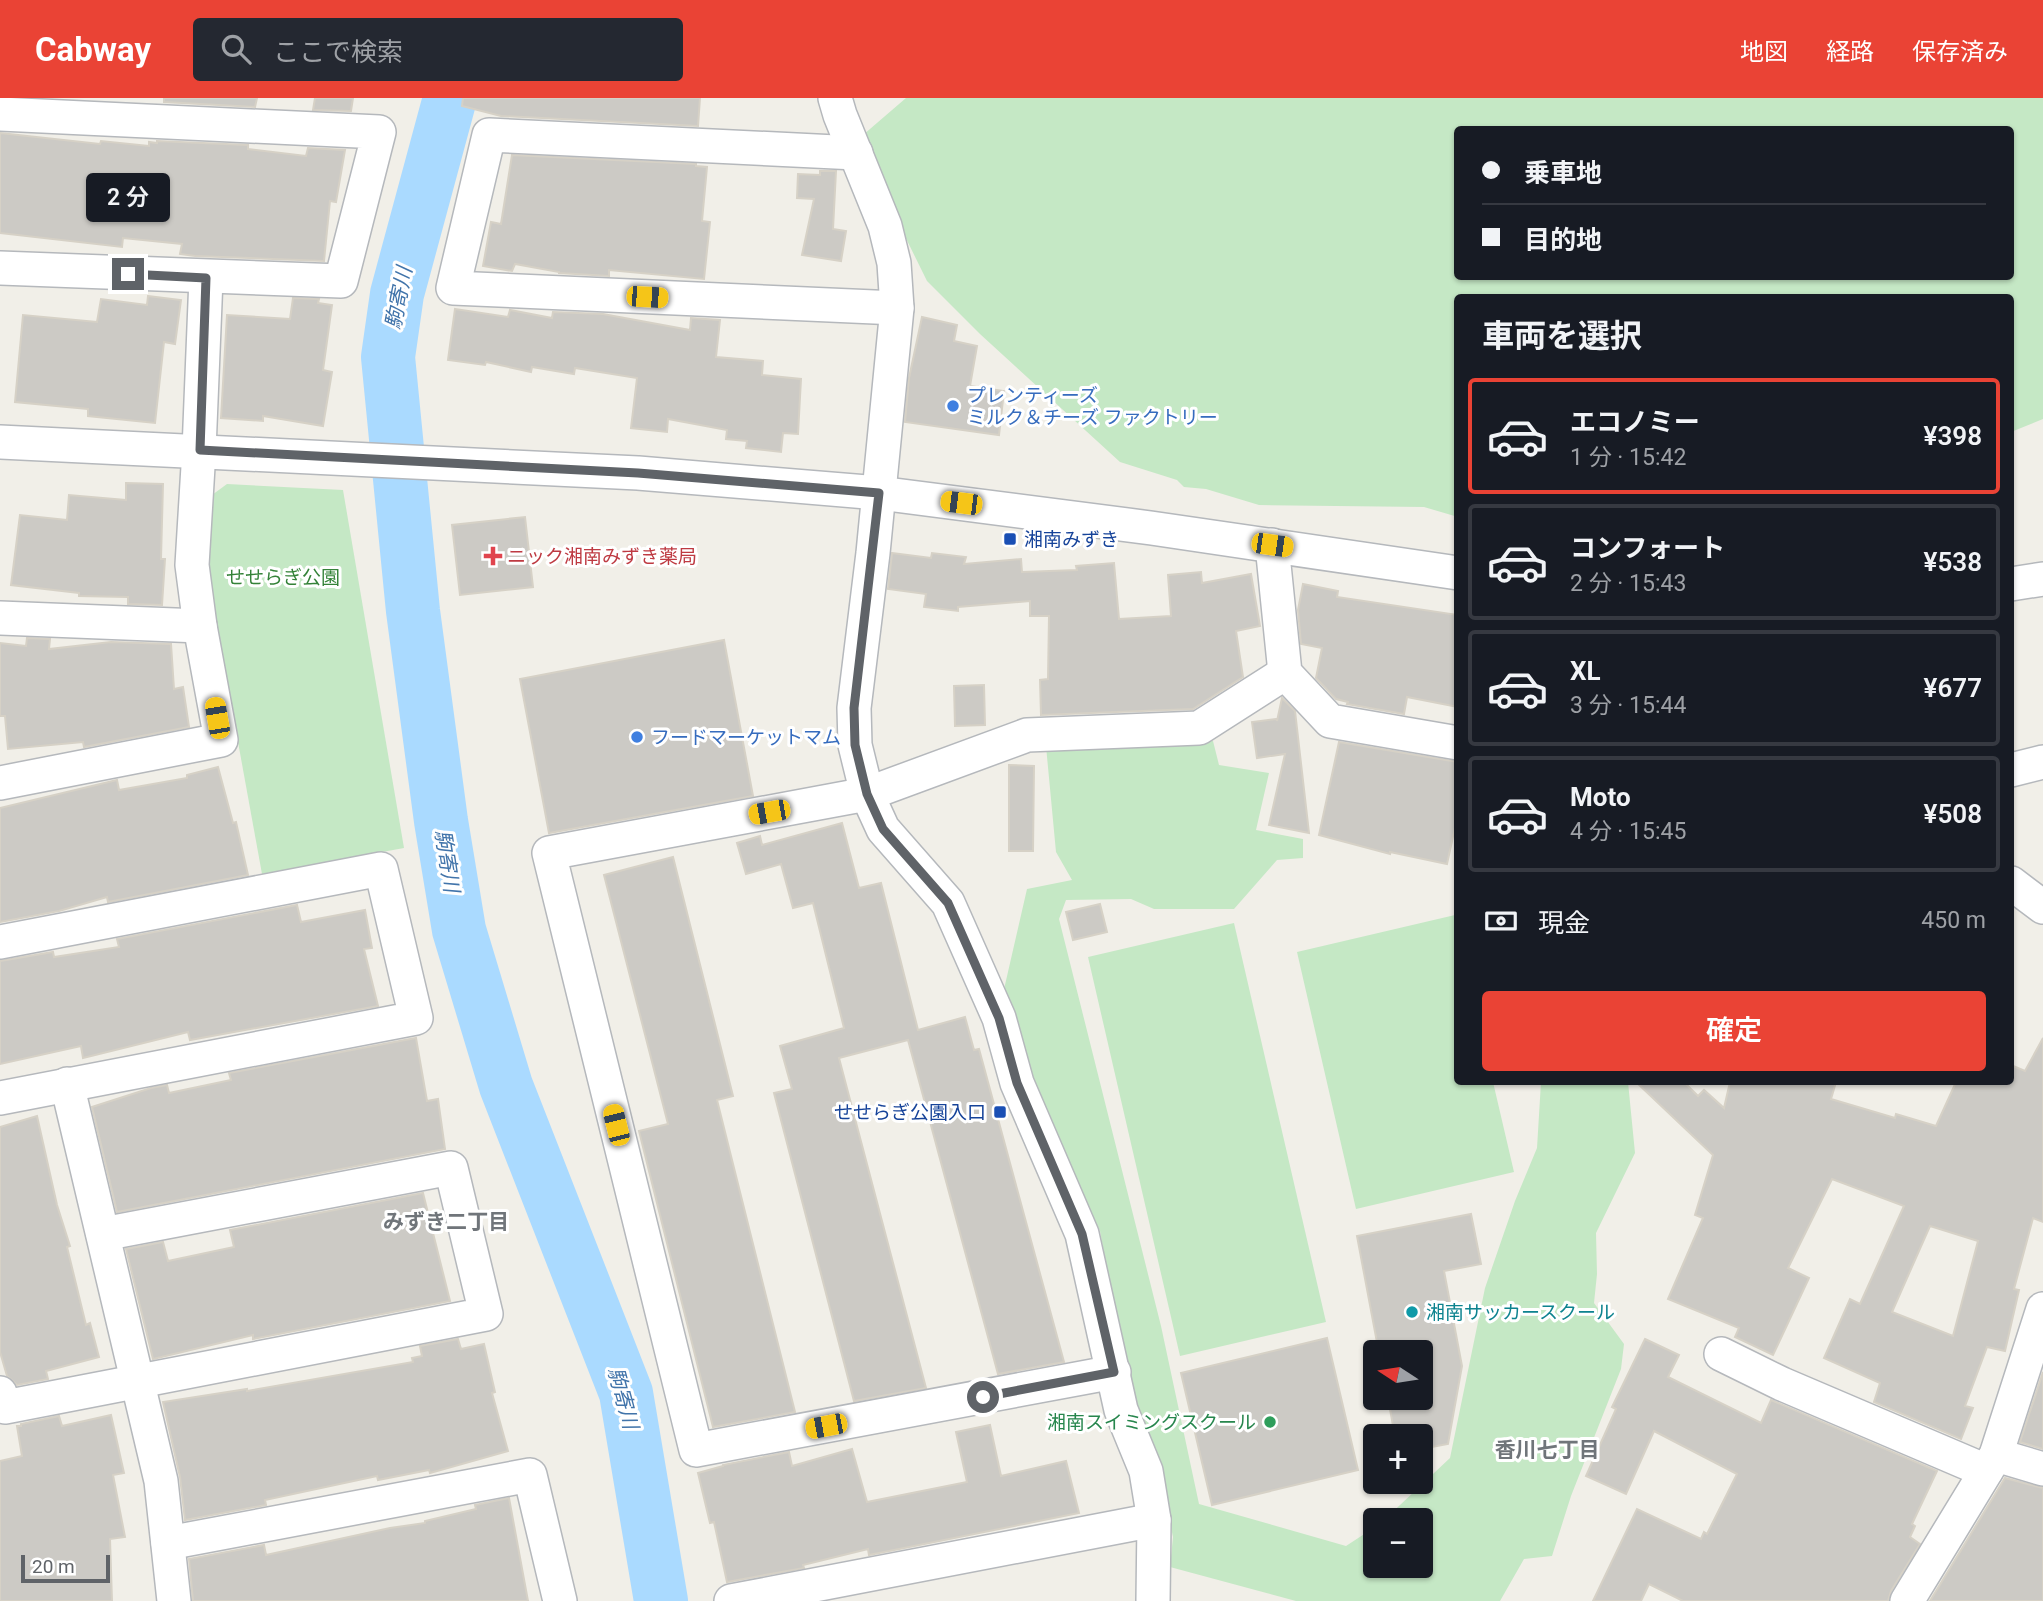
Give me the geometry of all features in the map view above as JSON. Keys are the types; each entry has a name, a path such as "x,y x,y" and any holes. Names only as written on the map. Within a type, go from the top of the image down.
{"street":[{"path":"835,98 885,226 894,262 897,308 854,708 855,745 867,794 883,829 948,903 999,1018 1017,1083 1082,1234 1121,1410 1146,1471 1154,1520 1153,1601"},
{"path":"0,114 379,132 341,282 0,268"},
{"path":"856,153 489,135 453,288 897,308"},
{"path":"0,783 221,740 192,565 200,450 206,278"},
{"path":"0,442 638,473 879,493 1454,571"},
{"path":"1272,545 1285,673 1330,721 1454,742"},
{"path":"2014,584 2043,579"},
{"path":"0,618 200,626"},
{"path":"1114,1372 696,1450 550,853 867,794 1027,735 1199,728 1285,673"},
{"path":"2014,769 2043,762"},
{"path":"0,942 381,869 416,1018 0,1098"},
{"path":"2014,885 2043,907"},
{"path":"67,1084 161,1481 174,1601"},
{"path":"0,1393 5,1407 486,1314 452,1168 103,1234"},
{"path":"1906,1601 1991,1463 2043,1309"},
{"path":"1721,1354 1782,1384 1991,1463 2043,1469"},
{"path":"168,1543 530,1475 560,1601"},
{"path":"730,1601 1154,1520"}],"green space":[{"path":"906,98 2043,98 2043,419 2014,431 2014,294 1454,294 1454,516 1424,507 1259,505 1206,489 1184,487 1177,480 1120,462 980,334 927,281 890,206 863,135"},
{"name":"せせらぎ公園","path":"227,484 343,490 404,848 262,874 208,577 212,495"},
{"path":"1213,741 1219,765 1269,773 1256,830 1303,839 1303,858 1277,860 1234,909 1154,909 1131,899 1066,900 1059,919 1161,1326 1199,1504 1346,1546 1363,1535 1363,1578 1433,1578 1433,1508 1397,1508 1412,1494 1433,1494 1433,1474 1450,1458 1485,1288 1515,1201 1537,1148 1541,1085 1628,1085 1635,1153 1596,1233 1597,1274 1594,1303 1624,1344 1621,1369 1571,1496 1552,1556 1524,1559 1500,1601 1296,1601 1170,1567 1173,1537 1157,1462 1132,1401 1100,1231 1022,1067 1002,998 1027,889 1072,880 1056,852 1046,746"},
{"path":"1454,915 1454,1085 1494,1085 1514,1172 1356,1209 1297,952"},
{"path":"1234,923 1326,1322 1180,1356 1088,957"}],"building":[{"path":"164,98 257,98 255,107 164,102"},
{"path":"315,98 353,98 351,111 313,110"},
{"path":"463,98 700,98 698,126 501,116 462,106"},
{"path":"0,133 100,144 101,141 149,146 149,142 157,141 248,145 248,149 306,156 308,148 345,150 336,202 330,201 324,261 195,256 180,254 182,244 123,238 122,247 0,233"},
{"path":"512,155 696,164 707,167 702,221 710,222 704,279 609,270 609,276 559,273 515,264 512,271 483,266 491,222 501,224"},
{"path":"820,171 836,171 833,229 846,231 841,261 802,255 814,199 797,198 798,174 820,175"},
{"path":"148,296 181,300 175,344 164,342 155,423 88,416 88,409 15,402 23,315 97,322 101,299 147,305"},
{"path":"293,298 319,299 318,303 332,305 323,370 332,372 323,426 263,416 263,421 221,418 227,315 290,319"},
{"path":"455,309 508,317 510,310 552,318 553,312 603,314 690,330 691,318 720,320 716,357 763,361 762,375 801,379 798,434 783,433 781,452 746,448 747,441 726,439 727,430 668,419 667,432 631,428 637,378 575,368 574,374 532,367 531,372 486,362 485,365 448,360"},
{"path":"922,317 957,325 954,341 977,346 970,386 1004,391 999,435 905,422 909,378"},
{"path":"126,483 163,484 161,559 165,559 162,605 128,604 128,597 79,596 79,593 11,585 20,515 67,520 69,495 126,500"},
{"name":"ニック湘南みずき薬局","path":"525,517 533,587 460,595 452,525"},
{"path":"892,553 931,558 932,553 966,557 964,564 1021,559 1022,572 1077,570 1076,566 1114,563 1119,619 1171,616 1168,575 1201,572 1202,583 1251,574 1260,626 1236,631 1243,677 1193,709 1041,715 1040,680 1048,679 1049,616 1030,616 1030,601 958,607 958,611 924,607 926,594 888,589"},
{"path":"1303,584 1338,591 1337,597 1454,614 1454,706 1407,697 1404,714 1347,704 1348,702 1336,699 1316,678 1322,648 1301,644 1298,610"},
{"path":"27,638 50,639 49,649 111,642 171,644 174,689 183,687 189,727 84,747 83,742 8,749 5,716 0,716 0,643 26,646"},
{"name":"フードマーケットマム","path":"724,640 753,796 549,833 520,679"},
{"path":"984,685 985,725 955,726 954,686"},
{"path":"1282,698 1295,711 1309,833 1269,825 1285,754 1257,758 1252,722 1277,721"},
{"path":"1339,742 1454,761 1454,832 1447,864 1390,854 1319,835"},
{"path":"1009,765 1034,766 1033,851 1009,851"},
{"path":"218,767 233,823 236,822 248,875 108,902 107,897 59,911 0,922 0,808 117,780 119,790 187,778 187,775"},
{"path":"842,823 859,888 881,883 918,1030 965,1017 974,1050 979,1049 1064,1362 998,1374 908,1040 839,1058 926,1388 854,1401 774,1093 792,1089 780,1046 844,1028 813,903 793,908 781,864 746,874 737,843 760,836 762,845"},
{"path":"673,857 733,1096 717,1100 795,1412 713,1427 639,1131 668,1124 604,875"},
{"path":"1100,904 1107,932 1073,940 1066,912"},
{"path":"297,905 301,922 365,910 372,948 364,949 378,1006 190,1040 188,1032 83,1058 81,1046 0,1064 0,961 53,952 54,957 119,947 117,939"},
{"path":"416,1038 427,1101 438,1099 445,1149 117,1212 92,1107 151,1088 167,1085 169,1093 231,1080 229,1073"},
{"path":"2043,1038 2043,1222 2033,1218 2014,1289 2019,1290 2005,1351 1987,1347 1965,1406 1973,1408 1961,1439 1874,1402 1880,1383 1824,1358 1850,1299 1860,1304 1904,1206 1832,1179 1788,1268 1809,1278 1773,1355 1735,1337 1739,1328 1668,1299 1703,1218 1695,1215 1713,1155 1639,1085 1687,1085 1698,1096 1704,1090 1724,1108 1729,1085 1835,1085 1831,1099 1895,1118 1896,1114 1936,1126 1955,1085 2014,1085 2014,1066 2025,1071","holes":["1930,1226 1978,1241 1953,1336 1892,1312"]},
{"path":"37,1116 57,1205 70,1246 67,1247 86,1325 90,1323 99,1357 46,1371 48,1379 17,1385 7,1376 0,1352 0,1127"},
{"path":"423,1193 450,1301 253,1339 253,1335 153,1359 126,1249 163,1242 168,1261 234,1247 230,1230"},
{"name":"湘南サッカースクール","path":"1471,1214 1481,1264 1444,1271 1462,1366 1448,1444 1433,1447 1433,1424 1393,1424 1390,1410 1433,1410 1433,1340 1377,1340 1357,1236"},
{"name":"湘南スイミングスクール","path":"1327,1338 1358,1470 1212,1505 1181,1373"},
{"path":"458,1339 461,1349 484,1344 495,1392 492,1393 508,1451 430,1473 429,1470 378,1480 377,1476 265,1500 266,1505 185,1520 180,1477 163,1402 247,1391 413,1362 412,1358 422,1356 420,1346"},
{"path":"1645,1339 1679,1355 1668,1377 1761,1423 1771,1400 1937,1471 1912,1524 1915,1526 1910,1537 1920,1544 1891,1591 1888,1601 1683,1601 1649,1584 1641,1601 1593,1601 1637,1509 1701,1539 1704,1532 1707,1534 1737,1474 1654,1431 1626,1494 1586,1476 1616,1409 1612,1407"},
{"path":"2043,1372 2043,1449 2020,1442"},
{"path":"111,1415 124,1473 113,1475 125,1537 110,1539 112,1601 0,1601 0,1461 22,1456 17,1426 59,1416 62,1426"},
{"path":"990,1425 1001,1476 1066,1461 1079,1513 869,1555 868,1549 803,1565 804,1568 727,1582 714,1522 710,1523 698,1473 723,1465 789,1452 792,1466 852,1449 867,1502 967,1482 956,1432"},
{"path":"2005,1478 2043,1488 2043,1601 1930,1601"},
{"path":"509,1498 528,1601 193,1601 189,1559 264,1545 266,1555 425,1523 476,1509 475,1505"}],"waterway":[{"name":"駒寄川","path":"450,98 397,294 388,357 413,611 441,821 459,930 506,1086 626,1393 661,1601"}],"place":[{"name":"プレンティーズ ミルク＆チーズ ファクトリー","path":"953,406"},
{"name":"湘南みずき","path":"1010,539"},
{"name":"ニック湘南みずき薬局","path":"493,556"},
{"name":"フードマーケットマム","path":"637,737"},
{"name":"せせらぎ公園入口","path":"1000,1112"},
{"name":"湘南サッカースクール","path":"1412,1312"},
{"name":"湘南スイミングスクール","path":"1270,1422"}],"district":[{"name":"みずき二丁目","path":"446,1222"},
{"name":"香川七丁目","path":"1547,1450"}],"route":[{"path":"128,274 206,278 200,450 638,473 879,493 854,708 855,745 867,794 883,829 948,903 999,1018 1017,1083 1082,1234 1114,1372 983,1397"}]}
